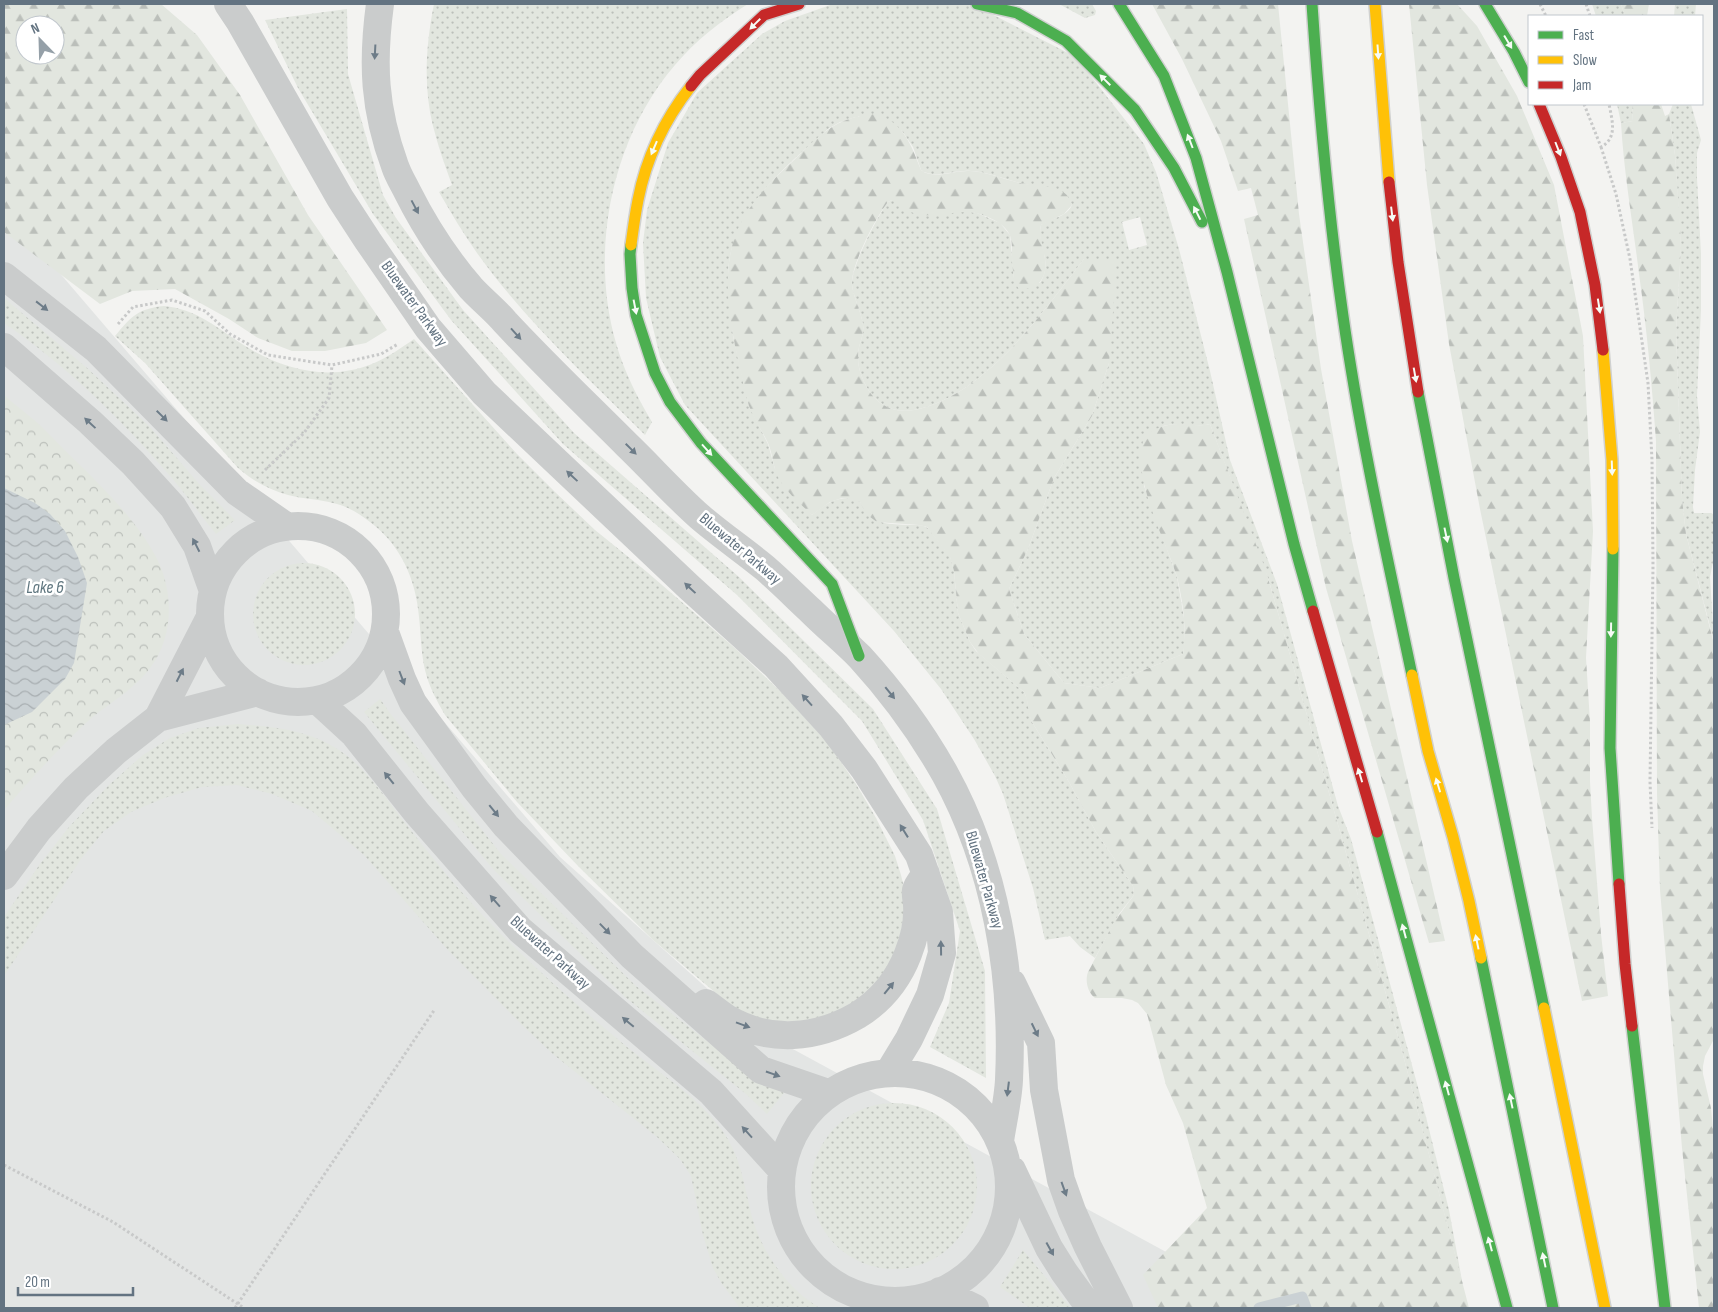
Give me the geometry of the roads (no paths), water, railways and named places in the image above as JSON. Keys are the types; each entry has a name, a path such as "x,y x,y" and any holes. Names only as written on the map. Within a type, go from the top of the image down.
{"main road":[{"path":"799,4 764,15 700,75 684,94 667,121 648,163 638,199 630,254 632,288 636,315 645,346 655,373 670,402 701,443 832,584 859,656"},
{"path":"977,4 1017,13 1066,41 1135,110 1174,168 1227,272"},
{"path":"1119,4 1164,76 1196,158 1227,272 1294,544 1374,822 1507,1308"},
{"path":"1312,4 1318,98 1331,225 1344,317 1372,481 1428,751 1469,901 1553,1308"},
{"path":"1375,4 1383,123 1392,214 1420,403 1445,532 1526,913 1605,1308"},
{"path":"1484,4 1514,52 1528,80"},
{"path":"1539,105 1561,157 1580,212 1595,285 1604,345 1612,460 1613,509 1610,738 1612,788 1625,964 1665,1308"}],"street":[{"name":"Bluewater Parkway","path":"228,4 340,198 428,328 484,393 689,587 776,666 831,726 864,769 919,855 939,912 942,953 930,995 909,1039 889,1072"},
{"name":"Bluewater Parkway","path":"380,4 375,55 376,84 379,109 389,149 397,172 418,213 451,262 473,290 491,306 529,348 698,515 767,570 859,656 893,697 931,751 954,793 980,858 992,895 1006,970 1009,1018 1009,1084 1003,1149"},
{"path":"4,276 96,349 237,492 286,526"},
{"path":"4,347 111,442 173,507 197,546 213,590"},
{"path":"286,526 314,527 340,536 362,553 378,577 386,604 384,632 376,656 360,676 340,691 317,700 286,701 258,692 239,679 224,661 214,640 210,618 213,590 223,567 240,547 261,534 286,526"},
{"path":"158,718 210,618"},
{"path":"384,632 413,703 474,787 519,840 632,956 761,1070 828,1093"},
{"path":"4,876 39,829 76,788 116,751 158,718 258,692"},
{"name":"Bluewater Parkway","path":"317,700 354,734 417,813 520,930 711,1092 780,1168"},
{"path":"668,988 700,999 735,1022 775,1034 799,1036 840,1025 873,1004 891,986 899,974 908,954 914,930 917,906 916,890 926,874"},
{"path":"1006,970 1041,1043 1044,1090 1061,1180 1088,1247 1119,1308"},
{"path":"1003,1149 1008,1168 1008,1205 993,1246 983,1262 973,1271 953,1285 940,1291 920,1298 884,1300 848,1293 836,1286 814,1266 791,1233 781,1199 780,1168 785,1149 795,1128 813,1106 828,1093 847,1082 864,1076 889,1072 918,1075 945,1084 980,1109 995,1131 1049,1248 1090,1308"},
{"path":"940,1291 975,1308"}],"water":[{"name":"Lake 6","path":"4,488 35,503 50,514 65,531 78,557 87,583 74,663 65,679 32,712 4,725"}],"waterway":[{"path":"1259,1308 1302,1297 1306,1308"}]}
